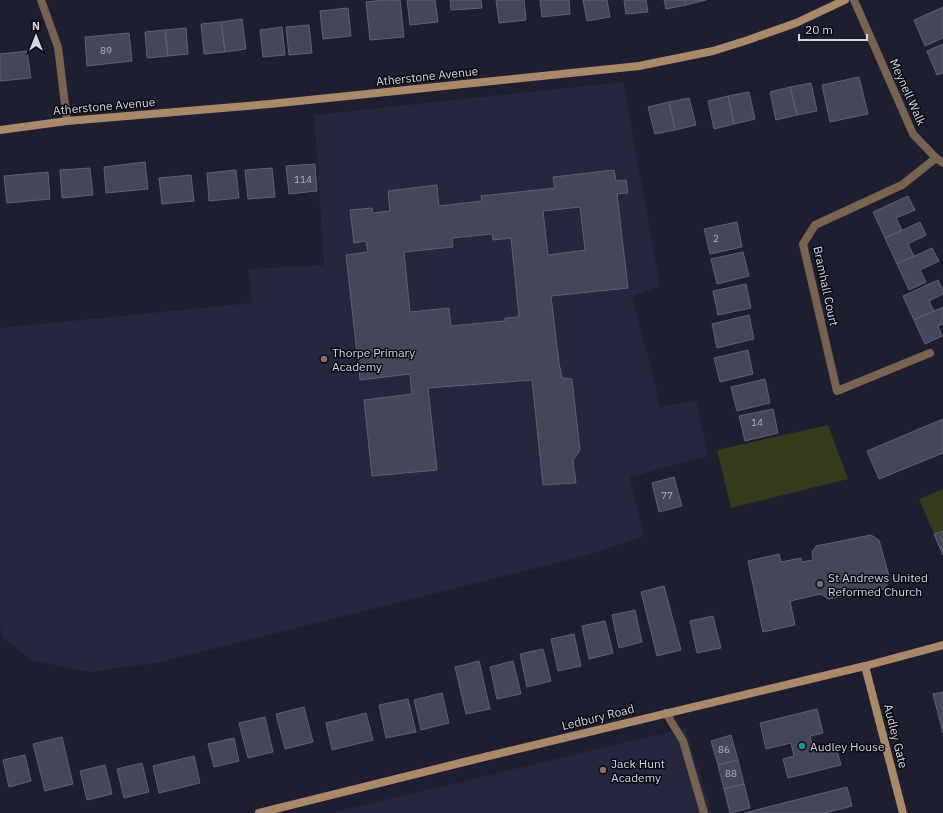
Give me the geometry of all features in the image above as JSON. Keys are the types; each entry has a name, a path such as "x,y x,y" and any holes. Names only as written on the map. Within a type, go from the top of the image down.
{"street":[{"path":"41,0 58,47 67,121"},
{"name":"Atherstone Avenue","path":"0,130 67,121 270,104 639,66 713,51 748,40 796,23 845,0"},
{"name":"Meynell Walk","path":"854,0 912,134 943,163"},
{"name":"Bramhall Court","path":"930,353 836,391 803,244 816,225 902,185 936,158"},
{"name":"Ledbury Road","path":"258,813 943,646"},
{"name":"Audley Gate","path":"865,666 903,813"},
{"path":"666,713 683,741 704,813"}],"shaded area":[{"name":"Thorpe Primary Academy","path":"623,82 660,286 632,296 657,391 659,407 696,400 708,456 630,477 644,536 580,557 160,662 90,672 33,661 3,638 0,627 0,328 252,303 248,269 324,265 314,115"},
{"name":"Jack Hunt Academy","path":"685,728 712,813 331,813"}],"green space":[{"path":"828,425 848,479 731,508 717,450"},
{"path":"943,489 943,531 934,534 919,499"}],"building":[{"path":"400,0 404,37 370,40 366,2"},
{"path":"407,0 435,0 438,22 410,25"},
{"path":"450,0 481,0 482,8 451,10"},
{"path":"496,0 524,0 526,20 499,23"},
{"path":"540,0 569,0 570,14 542,17"},
{"path":"583,0 607,0 610,17 587,21"},
{"path":"624,0 646,0 648,12 626,14"},
{"path":"664,0 685,0 686,5 666,9"},
{"path":"685,0 706,0 686,5"},
{"path":"943,7 943,38 925,46 914,20"},
{"path":"348,8 351,36 323,39 320,11"},
{"path":"242,19 246,49 225,52 221,22"},
{"path":"221,22 225,52 204,54 201,24"},
{"path":"309,25 312,53 289,55 286,27"},
{"path":"282,27 285,55 263,57 260,30"},
{"path":"186,28 188,54 168,56 165,30"},
{"path":"165,30 168,56 147,58 145,32"},
{"path":"129,33 132,61 87,66 85,37"},
{"path":"943,44 943,73 937,75 927,51"},
{"path":"27,51 31,78 0,81 0,54"},
{"path":"859,77 868,114 830,122 822,85"},
{"path":"811,83 817,111 797,115 790,87"},
{"path":"790,87 797,115 776,120 770,92"},
{"path":"749,92 755,119 734,124 728,96"},
{"path":"728,96 734,124 714,129 708,101"},
{"path":"689,98 696,125 675,130 669,102"},
{"path":"669,102 675,130 655,134 648,107"},
{"path":"145,162 148,189 106,193 104,167"},
{"path":"315,164 317,191 289,194 286,166"},
{"path":"90,168 93,195 62,198 60,170"},
{"path":"272,168 275,197 248,199 245,170"},
{"path":"236,170 239,198 209,201 207,173"},
{"path":"614,170 616,181 626,180 628,193 617,194 628,288 551,296 562,378 572,379 580,450 573,460 576,483 543,485 532,380 428,388 437,470 372,476 364,400 412,394 410,374 360,380 346,255 368,252 366,241 354,243 350,210 372,208 373,213 390,211 388,191 437,185 439,206 482,201 481,196 555,188 553,177","holes":["580,207 585,250 548,255 543,211","492,234 493,240 511,238 519,317 505,318 505,321 451,326 449,308 410,312 404,252 453,247 452,238"]},
{"path":"48,172 50,199 7,203 4,176"},
{"path":"191,175 194,201 162,204 159,178"},
{"path":"908,196 915,210 896,218 902,230 885,238 873,212"},
{"path":"737,222 742,247 710,254 704,229"},
{"path":"920,222 926,235 908,244 914,256 897,264 885,238"},
{"path":"932,248 939,261 920,270 926,282 909,290 897,264"},
{"path":"743,252 749,276 717,284 711,259"},
{"path":"938,280 943,290 943,294 929,301 934,311 914,320 903,296"},
{"path":"746,284 751,308 718,315 713,291"},
{"path":"943,307 943,324 938,326 942,336 925,344 914,320"},
{"path":"749,315 754,339 717,348 712,324"},
{"path":"748,350 753,374 720,382 714,358"},
{"path":"765,379 770,403 737,411 731,387"},
{"path":"773,409 778,433 745,441 739,416"},
{"path":"943,419 943,453 879,479 867,451"},
{"path":"674,477 682,506 659,512 652,483"},
{"path":"943,531 943,555 934,534"},
{"name":"St Andrews United Reformed Church","path":"871,535 879,540 890,580 884,589 828,599 821,594 790,601 795,625 763,632 748,561 779,554 781,562 801,558 802,562 813,560 812,552 816,546"},
{"path":"664,586 681,650 657,656 641,592"},
{"path":"635,610 642,642 619,648 612,615"},
{"path":"713,616 721,648 697,653 690,621"},
{"path":"605,621 613,653 589,659 582,626"},
{"path":"574,634 581,666 558,671 551,639"},
{"path":"543,649 551,681 527,687 520,654"},
{"path":"479,661 490,709 466,714 455,667"},
{"path":"513,661 521,694 497,699 490,667"},
{"path":"943,692 943,733 933,694"},
{"path":"442,693 449,723 421,730 414,700"},
{"path":"408,699 416,732 386,738 379,705"},
{"path":"304,707 313,742 285,749 276,714"},
{"name":"Audley House","path":"817,709 823,733 810,736 813,748 835,743 841,765 788,778 783,759 794,756 791,743 766,749 760,723"},
{"path":"366,713 373,740 332,750 326,723"},
{"path":"265,717 273,752 248,758 239,723"},
{"path":"731,735 738,760 718,765 711,741"},
{"path":"62,737 73,784 45,791 33,744"},
{"path":"234,738 239,761 214,767 208,744"},
{"path":"25,755 31,781 9,787 3,760"},
{"path":"194,756 200,783 159,793 153,766"},
{"path":"738,760 744,784 724,789 718,765"},
{"path":"142,763 149,792 124,798 117,769"},
{"path":"105,765 112,794 87,800 80,771"},
{"path":"744,784 750,808 730,813 724,789"},
{"path":"847,787 852,806 825,813 744,813"}],"place":[{"name":"Thorpe Primary Academy","path":"324,359"},
{"name":"St Andrews United Reformed Church","path":"820,584"},
{"name":"Audley House","path":"802,746"},
{"name":"Jack Hunt Academy","path":"603,770"}]}
